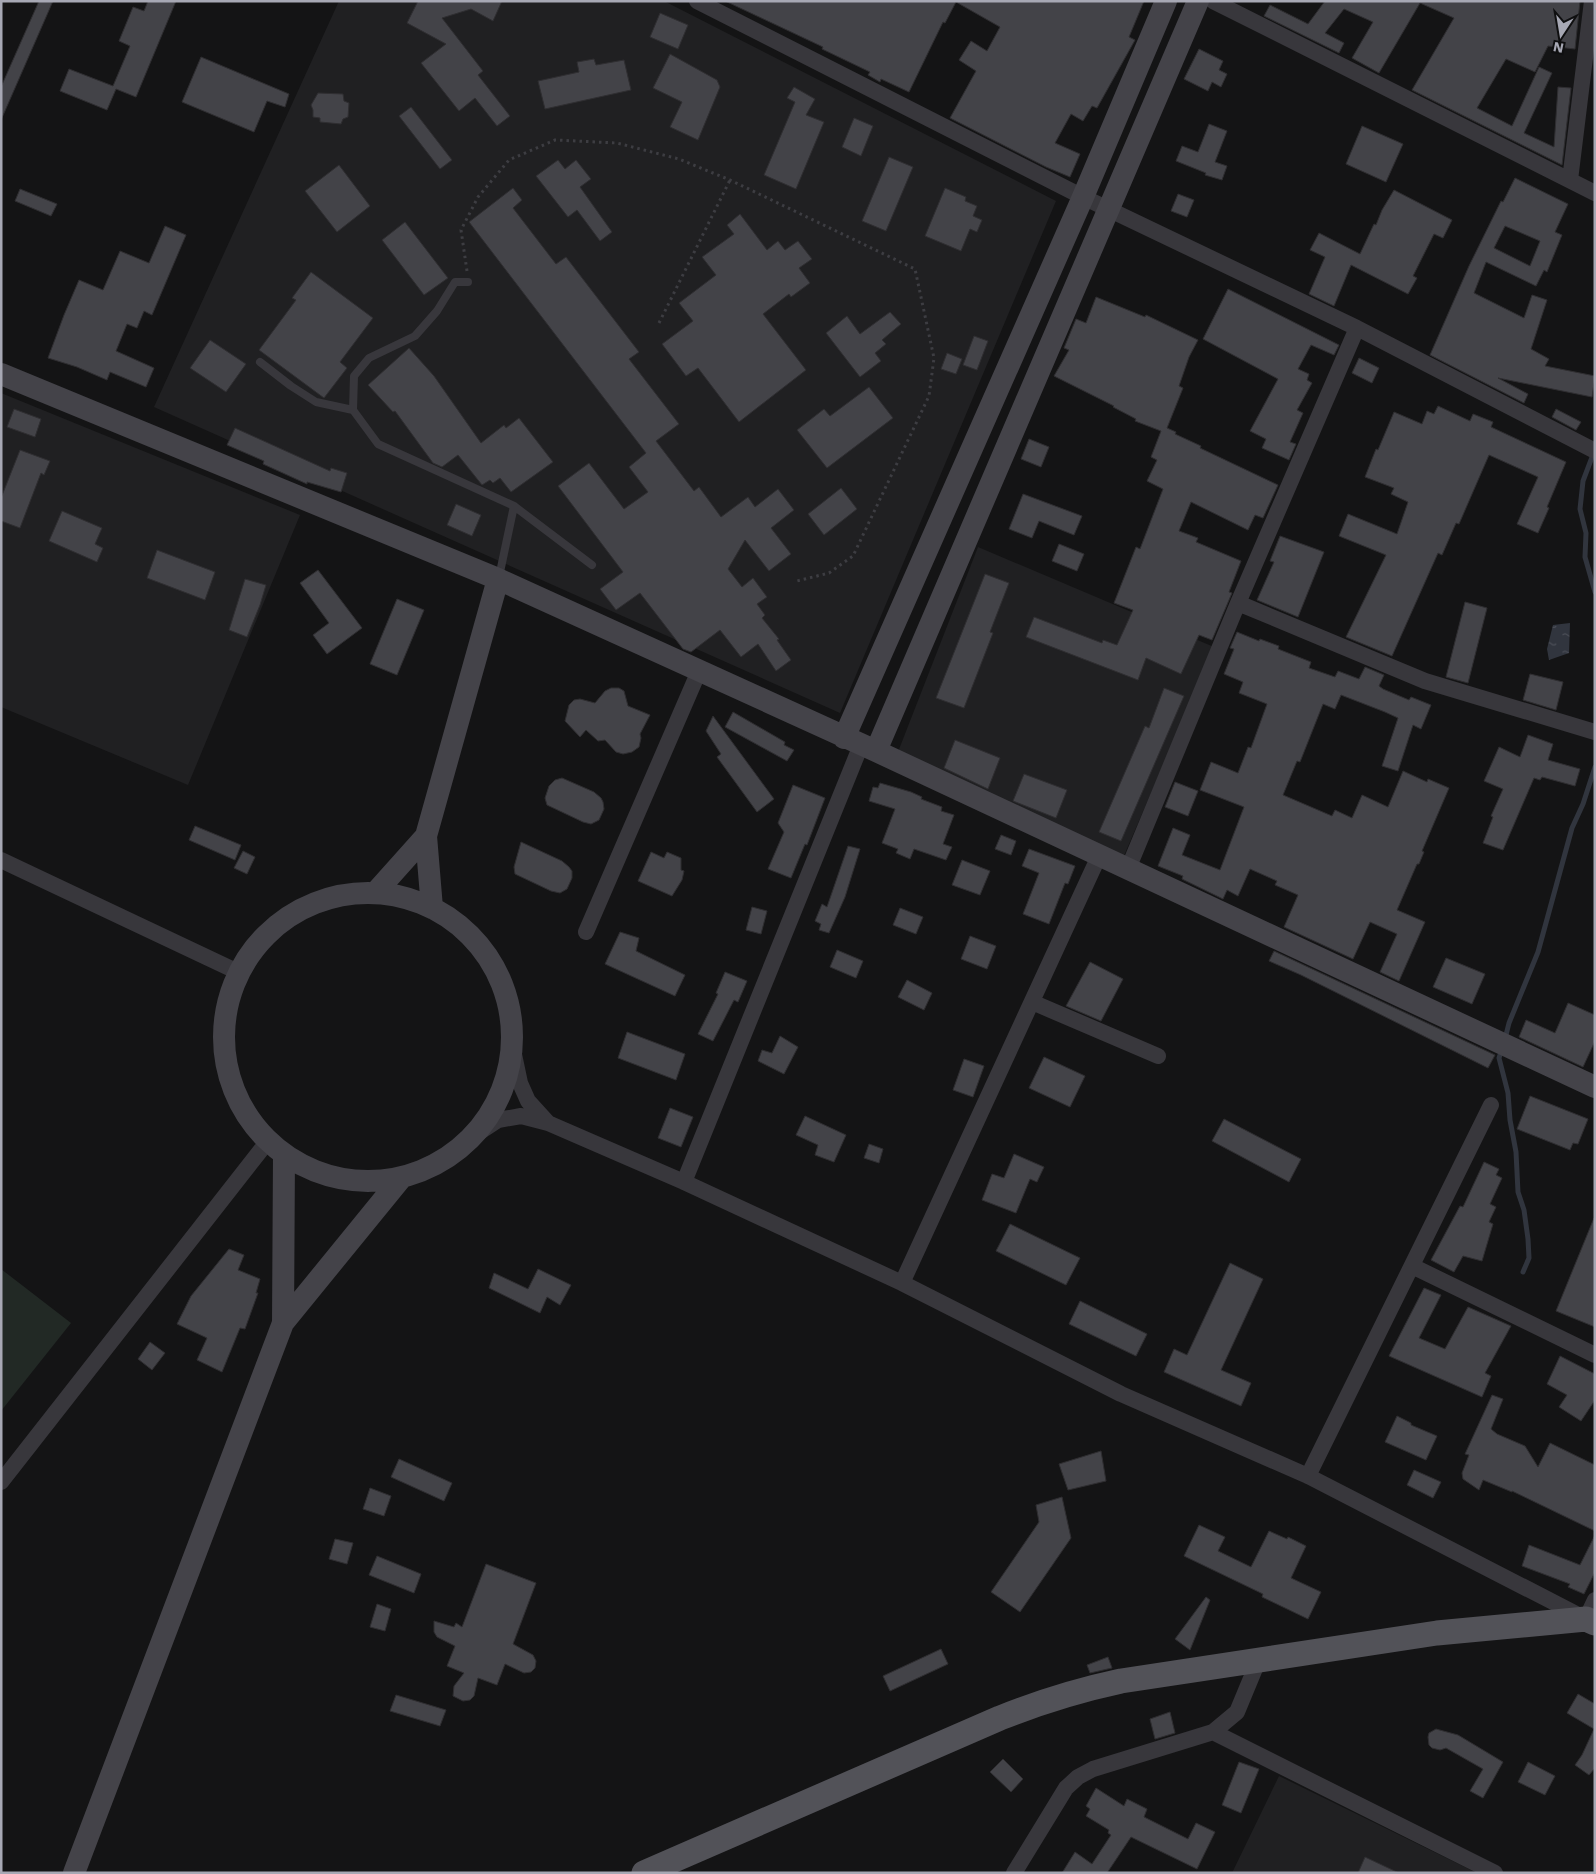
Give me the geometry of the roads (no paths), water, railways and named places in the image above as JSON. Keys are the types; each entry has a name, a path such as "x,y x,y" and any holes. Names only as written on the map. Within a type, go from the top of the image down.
{"main road":[{"path":"644,1873 1000,1718 1046,1700 1081,1690 1121,1681 1259,1659 1437,1633 1592,1614"}],"street":[{"path":"697,1 1109,209 1357,328 1590,448"},
{"path":"684,1182 1083,196 1166,1"},
{"path":"860,745 1109,209 1198,1"},
{"path":"1213,1 1595,192"},
{"path":"1570,180 1592,1"},
{"path":"1128,869 1238,604 1357,328"},
{"path":"1,374 498,579 1128,869 1595,1088"},
{"path":"432,908 426,836 498,579"},
{"path":"1238,604 1425,681 1595,732"},
{"path":"586,932 699,671"},
{"path":"375,893 426,836"},
{"path":"902,1283 1099,856"},
{"path":"1,860 238,972"},
{"path":"472,1137 490,1114 503,1088 508,1074 512,1045 512,1024 502,983 493,964 481,947 450,918 432,908 395,895 375,893 342,895 318,902 295,912 268,932 251,951 238,972 227,1001 223,1031 225,1062 234,1091 248,1118 276,1148 308,1168 340,1178 368,1180 402,1177 436,1164 498,1120 521,1116 548,1123 684,1182 902,1283 1121,1394 1308,1476 1592,1614"},
{"path":"1032,1002 1158,1056"},
{"path":"512,1045 520,1083 528,1101 548,1123"},
{"path":"1308,1476 1491,1105"},
{"path":"276,1148 283,1323"},
{"path":"1,1482 276,1148"},
{"path":"74,1873 283,1323 402,1177"},
{"path":"1412,1266 1595,1355"},
{"path":"1014,1873 1066,1788 1093,1769 1213,1732 1237,1712 1259,1659"},
{"path":"1213,1732 1495,1873"}],"lane":[{"path":"468,282 455,282 437,311 415,336 369,358 354,376 353,410 378,444 514,506 592,565"},
{"path":"260,362 291,386 316,402 353,410"},
{"path":"498,579 514,506"}],"water":[{"path":"1570,623 1569,653 1549,660 1547,649 1553,625"}],"waterway":[{"path":"1594,452 1583,481 1580,509 1586,533 1585,557 1595,592"},
{"path":"1505,1039 1509,1023 1538,952 1572,828 1583,804 1595,767"},
{"path":"1502,1049 1499,1058 1508,1093 1510,1120 1516,1152 1518,1192 1524,1210 1528,1239 1529,1258 1523,1272"}]}
